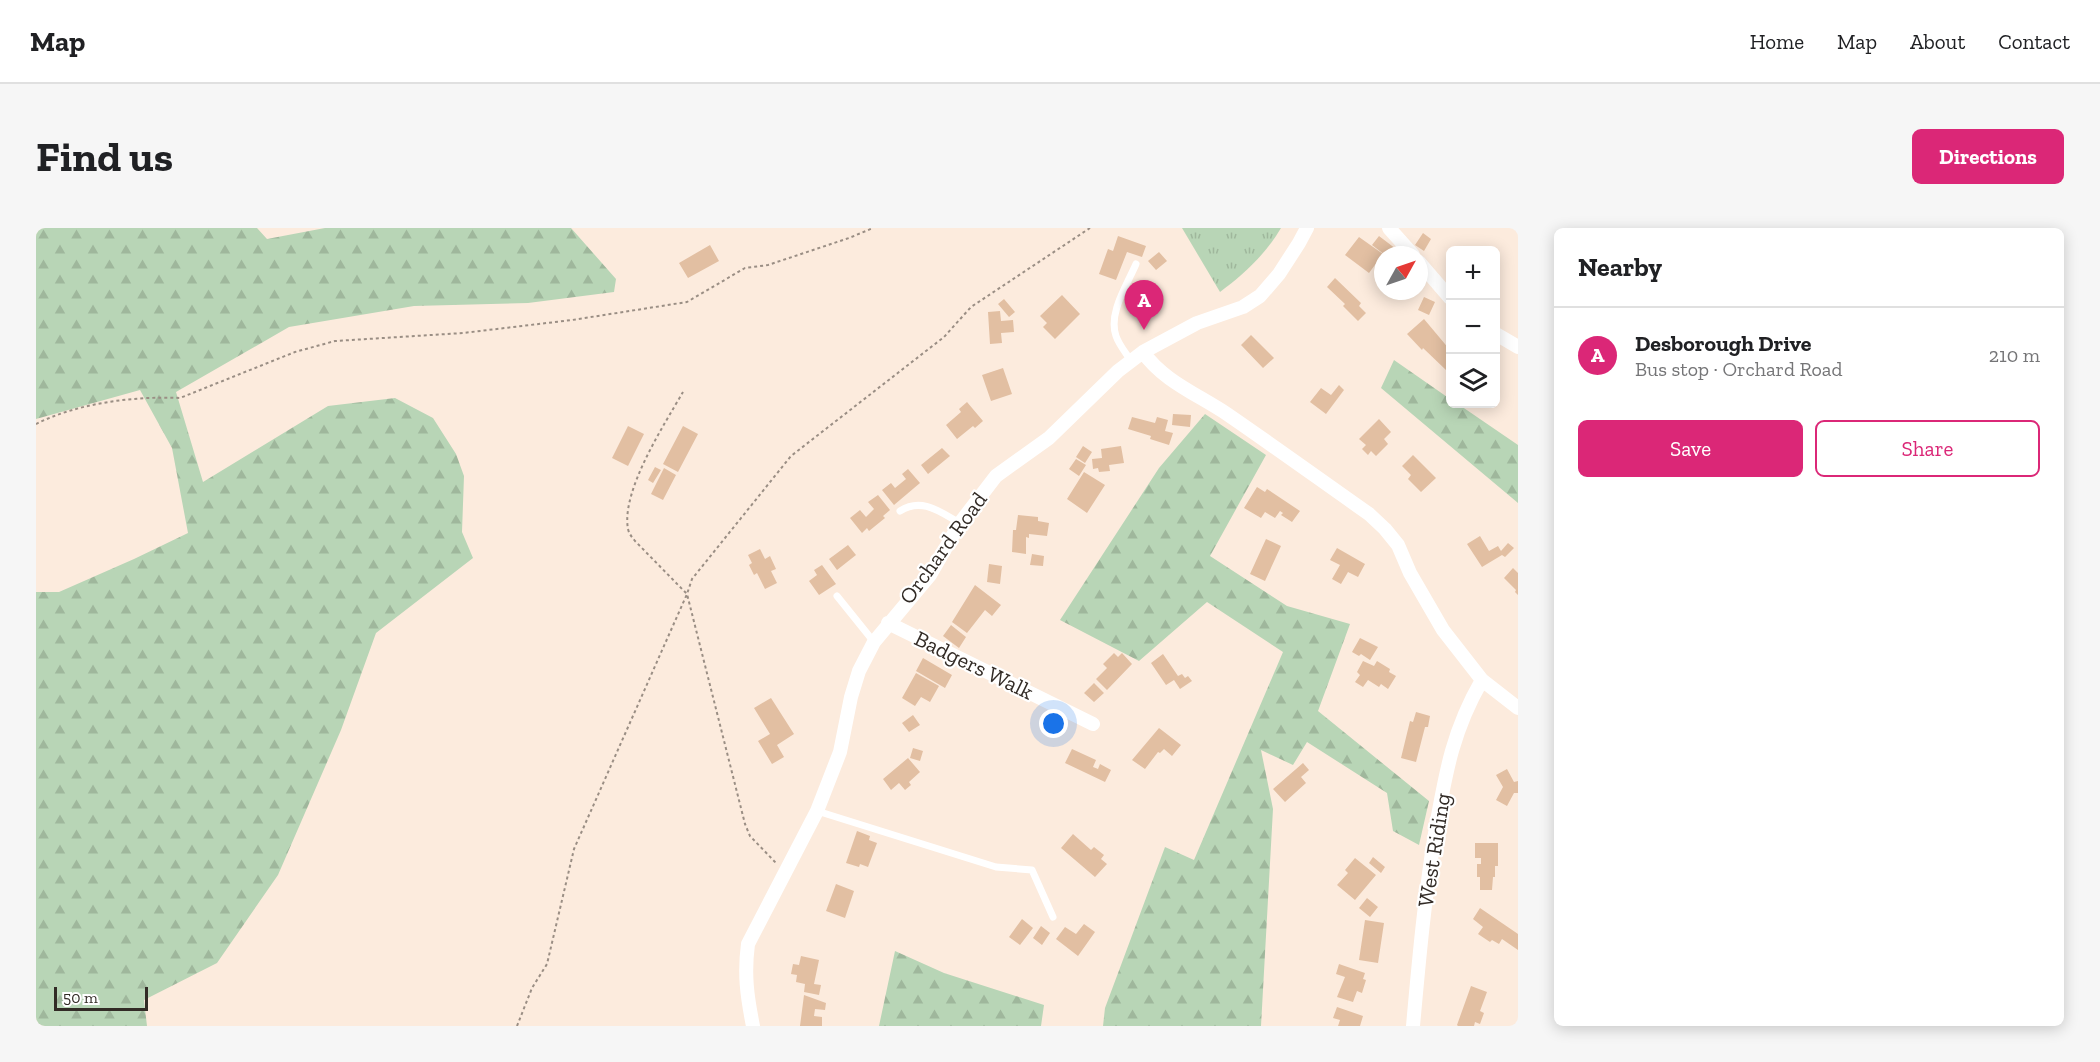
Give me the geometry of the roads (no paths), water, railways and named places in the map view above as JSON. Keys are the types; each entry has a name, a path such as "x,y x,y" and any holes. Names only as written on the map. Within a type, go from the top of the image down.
{"street":[{"name":"Orchard Road","path":"753,1026 746,993 745,965 748,944 817,811 840,752 859,671 874,642 930,575 960,523 996,476 1049,438 1087,399 1143,352 1197,323 1243,307 1260,296 1279,274 1306,228"},
{"path":"1389,228 1405,246"},
{"path":"1428,272 1446,293"},
{"path":"1500,336 1515,342"},
{"path":"1143,352 1150,363 1165,375 1235,420 1369,514 1385,529 1398,545 1410,573 1443,630 1482,680 1518,708"},
{"name":"Badgers Walk","path":"888,623 1093,724"},
{"name":"West Riding","path":"1413,1026 1427,879 1448,763 1456,735 1482,680"}],"lane":[{"path":"1131,361 1116,338 1115,317 1118,304 1136,264"},
{"path":"900,511 908,506 927,505 960,523"},
{"path":"837,596 874,642"},
{"path":"817,811 996,867 1032,870 1053,917"}],"place":[{"name":"Desborough Drive","path":"1144,330"}]}
